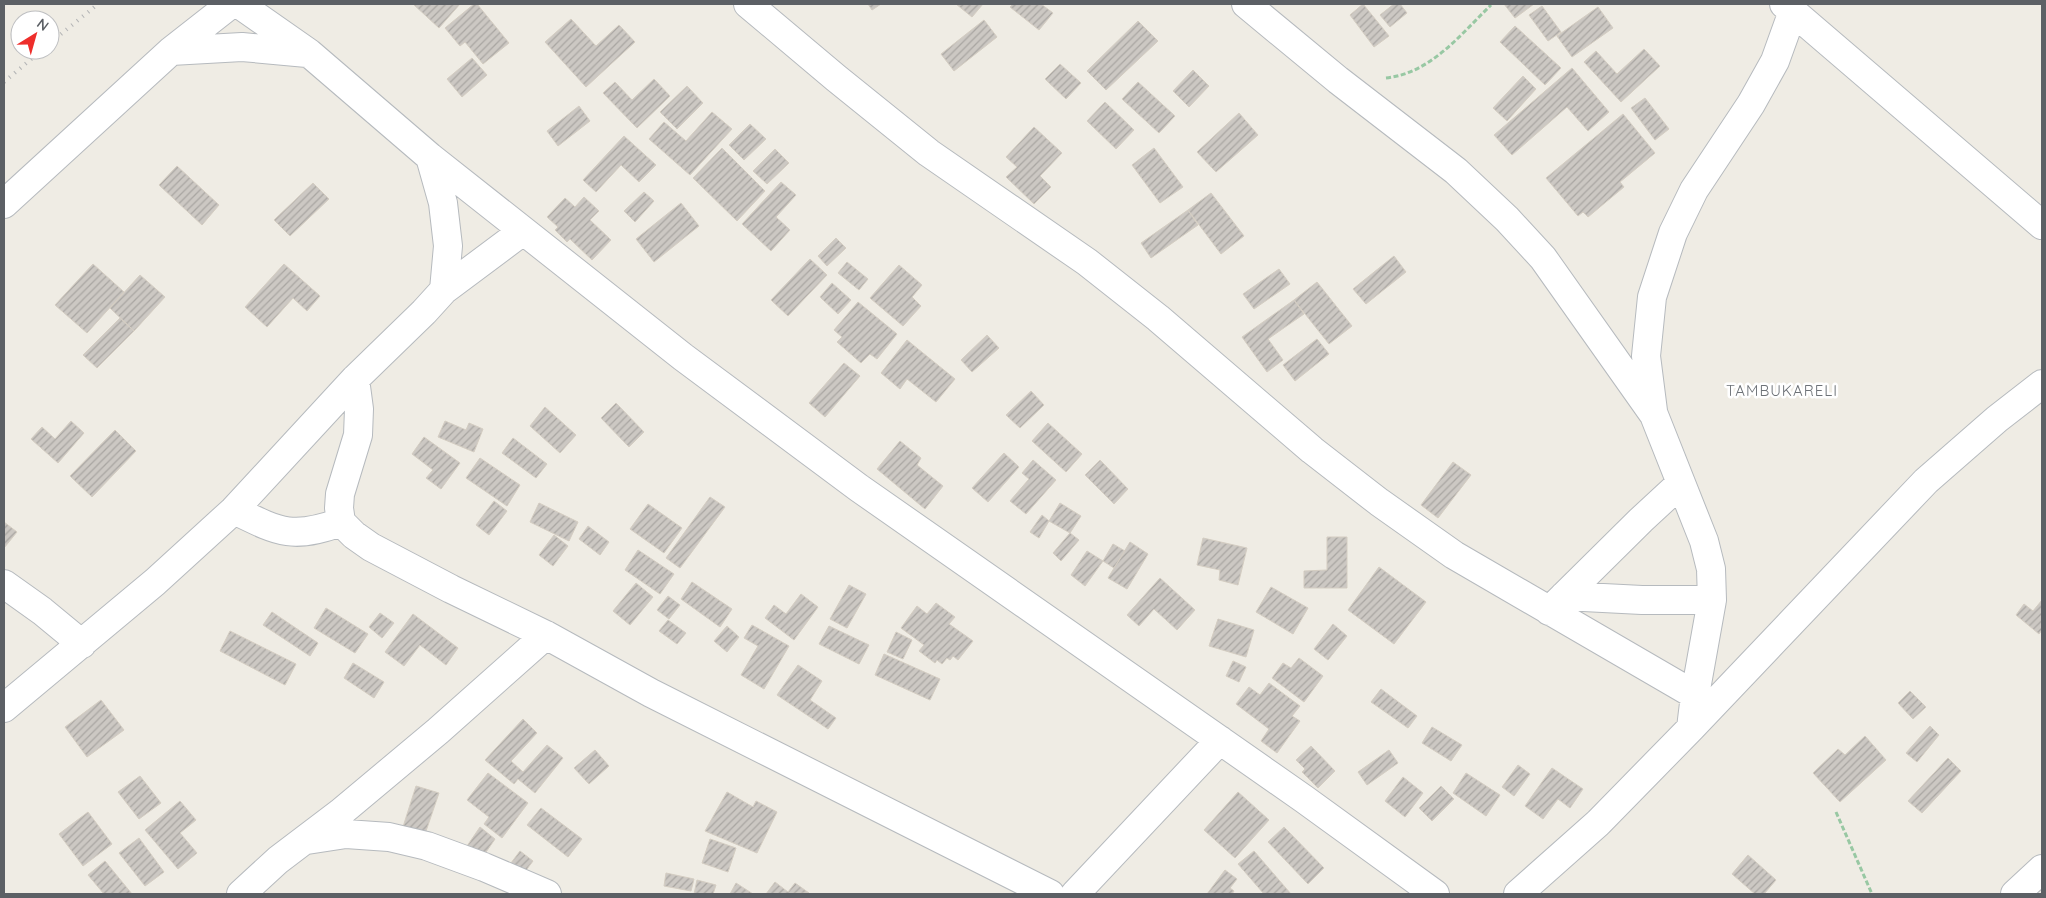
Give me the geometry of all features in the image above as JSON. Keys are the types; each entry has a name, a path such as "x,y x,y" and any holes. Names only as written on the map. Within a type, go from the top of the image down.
{"street":[{"path":"4,204 171,51 231,4"},
{"path":"239,4 309,53 430,156 683,357 859,488 1304,799 1435,894"},
{"path":"748,4 836,78 929,152 1087,262 1158,318 1312,450 1379,502 1454,555 1557,604 1695,695"},
{"path":"1246,4 1338,80 1456,171 1507,219 1543,258 1654,415 1704,541 1710,570 1712,600 1691,728"},
{"path":"1654,415 1646,356 1652,297 1673,233 1694,190 1751,104 1775,61 1788,7 2042,226"},
{"path":"171,51 242,47 309,53"},
{"path":"430,156 443,203 448,246 444,290"},
{"path":"4,708 155,582 234,510 355,379 444,290 523,231"},
{"path":"355,379 359,409 358,435 340,494 339,508 341,522 370,547 546,635 651,693 1050,894"},
{"path":"1518,894 1598,823 1691,728 1926,480 1997,419 2042,384"},
{"path":"1557,604 1681,483"},
{"path":"234,510 263,524 285,531 302,533 320,530 341,522"},
{"path":"4,584 42,611 82,644"},
{"path":"1557,604 1642,600 1712,600"},
{"path":"241,894 278,860 438,731 546,635"},
{"path":"1075,894 1220,740"},
{"path":"303,841 346,834 389,837 427,846 484,867 547,894"},
{"path":"2015,894 2042,869"}],"path":[{"path":"1384,78 1411,73 1427,63 1449,46 1491,5"},
{"path":"1836,812 1872,894"}],"building":[{"path":"413,4 460,4 439,28"},
{"path":"474,4 477,4 509,43 483,64 465,42 460,46 445,28"},
{"path":"868,4 881,4 872,10"},
{"path":"956,4 983,4 972,17"},
{"path":"1013,4 1041,4 1053,13 1039,30 1010,7"},
{"path":"1363,4 1389,36 1374,47 1350,15"},
{"path":"1394,4 1400,4 1407,13 1390,27 1380,15"},
{"path":"1504,4 1534,4 1515,18"},
{"path":"1542,6 1561,32 1548,41 1529,15"},
{"path":"1598,7 1613,28 1572,57 1557,36"},
{"path":"571,19 596,46 619,25 635,42 586,87 545,42"},
{"path":"984,20 997,37 954,71 941,54"},
{"path":"1138,21 1158,41 1106,90 1087,71"},
{"path":"1515,26 1561,68 1545,85 1500,42"},
{"path":"1644,49 1660,66 1621,102 1584,62 1596,51 1617,74"},
{"path":"472,58 487,75 462,97 447,79"},
{"path":"1060,64 1081,83 1066,99 1045,79"},
{"path":"1572,68 1609,112 1588,131 1567,107 1512,155 1494,135"},
{"path":"1193,70 1209,86 1189,107 1173,91"},
{"path":"1523,76 1536,89 1507,121 1493,108"},
{"path":"654,79 670,96 637,128 603,93 615,82 632,100"},
{"path":"1138,82 1175,116 1159,133 1122,99"},
{"path":"687,86 703,103 677,129 660,112"},
{"path":"1645,98 1669,129 1655,140 1631,108"},
{"path":"1105,102 1134,130 1116,149 1087,121"},
{"path":"579,106 590,121 558,146 547,131"},
{"path":"712,112 732,129 690,175 649,139 664,122 686,141"},
{"path":"1239,113 1258,135 1216,172 1197,152"},
{"path":"1623,114 1655,153 1620,182 1624,187 1588,217 1583,212 1578,216 1546,178"},
{"path":"750,124 766,139 744,160 729,145"},
{"path":"1034,127 1062,153 1040,176 1051,187 1034,204 1006,177 1017,167 1006,157"},
{"path":"624,136 656,165 639,182 621,165 596,192 583,180"},
{"path":"722,148 765,191 737,221 693,178"},
{"path":"1154,148 1183,187 1160,203 1132,165"},
{"path":"775,149 789,163 767,184 753,171"},
{"path":"177,166 219,205 202,225 159,185"},
{"path":"781,182 796,195 776,217 790,230 771,251 742,224"},
{"path":"313,183 329,199 290,236 274,220"},
{"path":"644,192 654,201 635,222 624,211"},
{"path":"1211,193 1244,236 1221,254 1188,210"},
{"path":"584,197 599,211 590,220 611,240 592,260 570,239 567,242 555,230 558,227 547,217 565,198 575,207"},
{"path":"681,203 699,226 654,262 636,239"},
{"path":"1188,210 1198,225 1151,258 1141,243"},
{"path":"836,238 846,248 827,266 818,256"},
{"path":"1394,256 1406,272 1366,304 1353,289"},
{"path":"810,259 827,275 788,316 771,300"},
{"path":"847,262 868,279 859,290 838,273"},
{"path":"93,264 124,292 87,333 55,305"},
{"path":"284,264 320,296 307,311 293,298 267,327 245,307"},
{"path":"899,265 922,285 912,297 921,306 903,326 870,298"},
{"path":"1279,269 1290,284 1254,309 1243,294"},
{"path":"140,275 165,297 134,331 110,308"},
{"path":"1317,282 1352,326 1329,344 1294,300"},
{"path":"832,283 851,300 838,314 820,297"},
{"path":"1294,300 1304,314 1268,339 1283,360 1267,372 1242,337"},
{"path":"858,302 897,334 877,359 870,354 861,363 837,342 842,337 834,330"},
{"path":"120,318 134,331 97,368 83,355"},
{"path":"987,335 999,348 972,372 961,360"},
{"path":"1317,339 1329,354 1295,381 1283,365"},
{"path":"907,340 955,379 936,402 907,379 900,389 881,373"},
{"path":"844,363 860,376 825,417 809,403"},
{"path":"1031,391 1044,405 1020,428 1006,415"},
{"path":"616,403 644,432 629,447 601,418"},
{"path":"545,407 576,435 560,453 530,426"},
{"path":"71,421 84,433 58,463 31,439 42,427 55,439"},
{"path":"445,421 466,430 469,423 483,429 474,452 438,437"},
{"path":"1048,423 1082,454 1066,472 1032,441"},
{"path":"115,430 136,451 92,497 70,476"},
{"path":"424,437 460,463 441,489 426,478 433,470 412,454"},
{"path":"513,438 547,464 536,478 502,453"},
{"path":"900,441 921,458 917,465 943,486 925,509 877,469"},
{"path":"1004,453 1019,467 988,502 972,488"},
{"path":"480,458 520,485 507,506 466,478"},
{"path":"1033,460 1056,480 1026,514 1010,501 1029,479 1022,473"},
{"path":"1100,460 1128,489 1114,504 1085,475"},
{"path":"1453,462 1471,475 1438,518 1421,505"},
{"path":"710,497 725,507 680,568 666,558"},
{"path":"494,501 507,511 489,535 476,525"},
{"path":"539,503 578,522 569,541 530,522"},
{"path":"1060,503 1081,516 1070,533 1049,521"},
{"path":"648,504 682,528 664,553 630,529"},
{"path":"1042,515 1049,521 1039,538 1030,532"},
{"path":"4,522 17,532 4,548"},
{"path":"588,526 609,542 600,555 579,539"},
{"path":"1070,533 1079,540 1061,561 1053,553"},
{"path":"554,535 568,546 553,566 539,555"},
{"path":"1327,537 1347,537 1347,588 1304,588 1304,571 1327,570"},
{"path":"1203,538 1247,548 1238,585 1219,580 1220,570 1197,565"},
{"path":"1130,542 1148,554 1127,589 1108,578"},
{"path":"1113,544 1125,551 1114,568 1103,561"},
{"path":"638,550 674,574 660,594 625,570"},
{"path":"1087,551 1103,561 1085,586 1071,575"},
{"path":"1379,567 1426,602 1394,644 1348,610"},
{"path":"1160,578 1195,610 1177,630 1154,609 1139,626 1127,615"},
{"path":"692,582 732,609 720,627 681,599"},
{"path":"636,583 653,597 630,625 613,611"},
{"path":"849,585 866,594 847,628 830,619"},
{"path":"1271,587 1308,608 1293,634 1256,612"},
{"path":"801,594 818,607 794,640 765,618 774,605 786,614"},
{"path":"668,596 680,605 669,619 657,610"},
{"path":"2042,600 2042,630 2039,634 2016,615 2024,604 2033,611"},
{"path":"936,603 955,617 949,624 973,641 958,660 953,656 950,660 947,658 942,664 937,660 935,663 919,651 924,645 901,628 917,606 927,614"},
{"path":"326,608 368,634 355,653 314,628"},
{"path":"272,612 318,643 310,656 263,625"},
{"path":"380,613 394,623 382,638 369,627"},
{"path":"413,614 458,648 446,665 420,645 404,666 385,652"},
{"path":"1218,619 1254,630 1246,657 1209,646"},
{"path":"668,620 686,633 677,644 659,631"},
{"path":"1333,624 1347,636 1328,660 1314,649"},
{"path":"752,625 789,646 764,689 741,675 758,646 744,638"},
{"path":"727,626 739,637 727,652 714,641"},
{"path":"829,626 869,645 859,664 819,644"},
{"path":"230,631 296,664 285,685 220,651"},
{"path":"896,632 912,640 903,659 887,652"},
{"path":"884,654 940,679 930,700 875,675"},
{"path":"1299,658 1323,676 1304,702 1272,678 1283,663 1291,668"},
{"path":"1233,661 1246,667 1239,682 1226,676"},
{"path":"353,663 384,682 374,698 344,678"},
{"path":"798,665 822,681 810,700 836,718 828,729 777,695"},
{"path":"1269,683 1300,706 1292,716 1300,721 1277,753 1261,741 1269,729 1236,704 1249,687 1260,695"},
{"path":"1381,689 1417,716 1408,728 1371,702"},
{"path":"1910,691 1926,707 1913,719 1898,703"},
{"path":"101,700 124,730 87,757 65,727"},
{"path":"523,719 537,733 511,761 523,772 547,745 563,758 535,793 518,779 514,784 485,760"},
{"path":"1930,726 1939,735 1917,762 1906,753"},
{"path":"1432,727 1462,745 1451,761 1422,743"},
{"path":"1865,736 1886,760 1840,802 1813,773 1838,749 1845,755"},
{"path":"1311,746 1335,771 1318,788 1302,772 1305,769 1296,760"},
{"path":"595,750 609,766 589,784 574,768"},
{"path":"1389,750 1398,763 1367,785 1358,772"},
{"path":"1948,758 1961,771 1922,813 1908,801"},
{"path":"1518,765 1530,774 1514,796 1502,787"},
{"path":"1552,768 1583,789 1570,808 1558,799 1543,819 1525,806"},
{"path":"488,773 528,803 502,838 484,824 489,817 467,800"},
{"path":"1466,773 1500,795 1486,816 1453,793"},
{"path":"140,776 161,803 139,819 118,792"},
{"path":"1403,777 1423,793 1405,817 1385,801"},
{"path":"416,786 439,793 424,837 402,830"},
{"path":"1441,786 1454,799 1432,821 1419,808"},
{"path":"727,792 753,807 756,801 777,812 757,853 705,831"},
{"path":"1238,792 1269,820 1235,858 1204,830"},
{"path":"180,801 196,820 180,833 197,853 178,869 145,830"},
{"path":"541,808 582,839 568,857 527,825"},
{"path":"88,812 112,844 83,866 59,834"},
{"path":"480,827 495,839 482,858 467,846"},
{"path":"1284,827 1324,868 1308,884 1268,842"},
{"path":"139,838 164,872 145,886 119,853"},
{"path":"710,839 736,848 728,872 702,863"},
{"path":"520,851 533,861 524,873 511,863"},
{"path":"1254,851 1291,894 1264,894 1238,864"},
{"path":"1748,855 1776,880 1764,894 1755,894 1732,874"},
{"path":"105,861 132,894 104,894 88,875"},
{"path":"1225,870 1237,879 1230,888 1234,891 1232,894 1207,894"},
{"path":"666,873 694,879 691,891 664,886"},
{"path":"697,880 716,885 713,894 694,894"},
{"path":"775,882 788,892 795,883 809,893 766,894"},
{"path":"736,883 753,894 730,894"}],"railway":[{"path":"60,35 98,4"},
{"path":"4,82 30,60"}],"district":[{"name":"TAMBUKARELI","path":"1782,390"}]}
